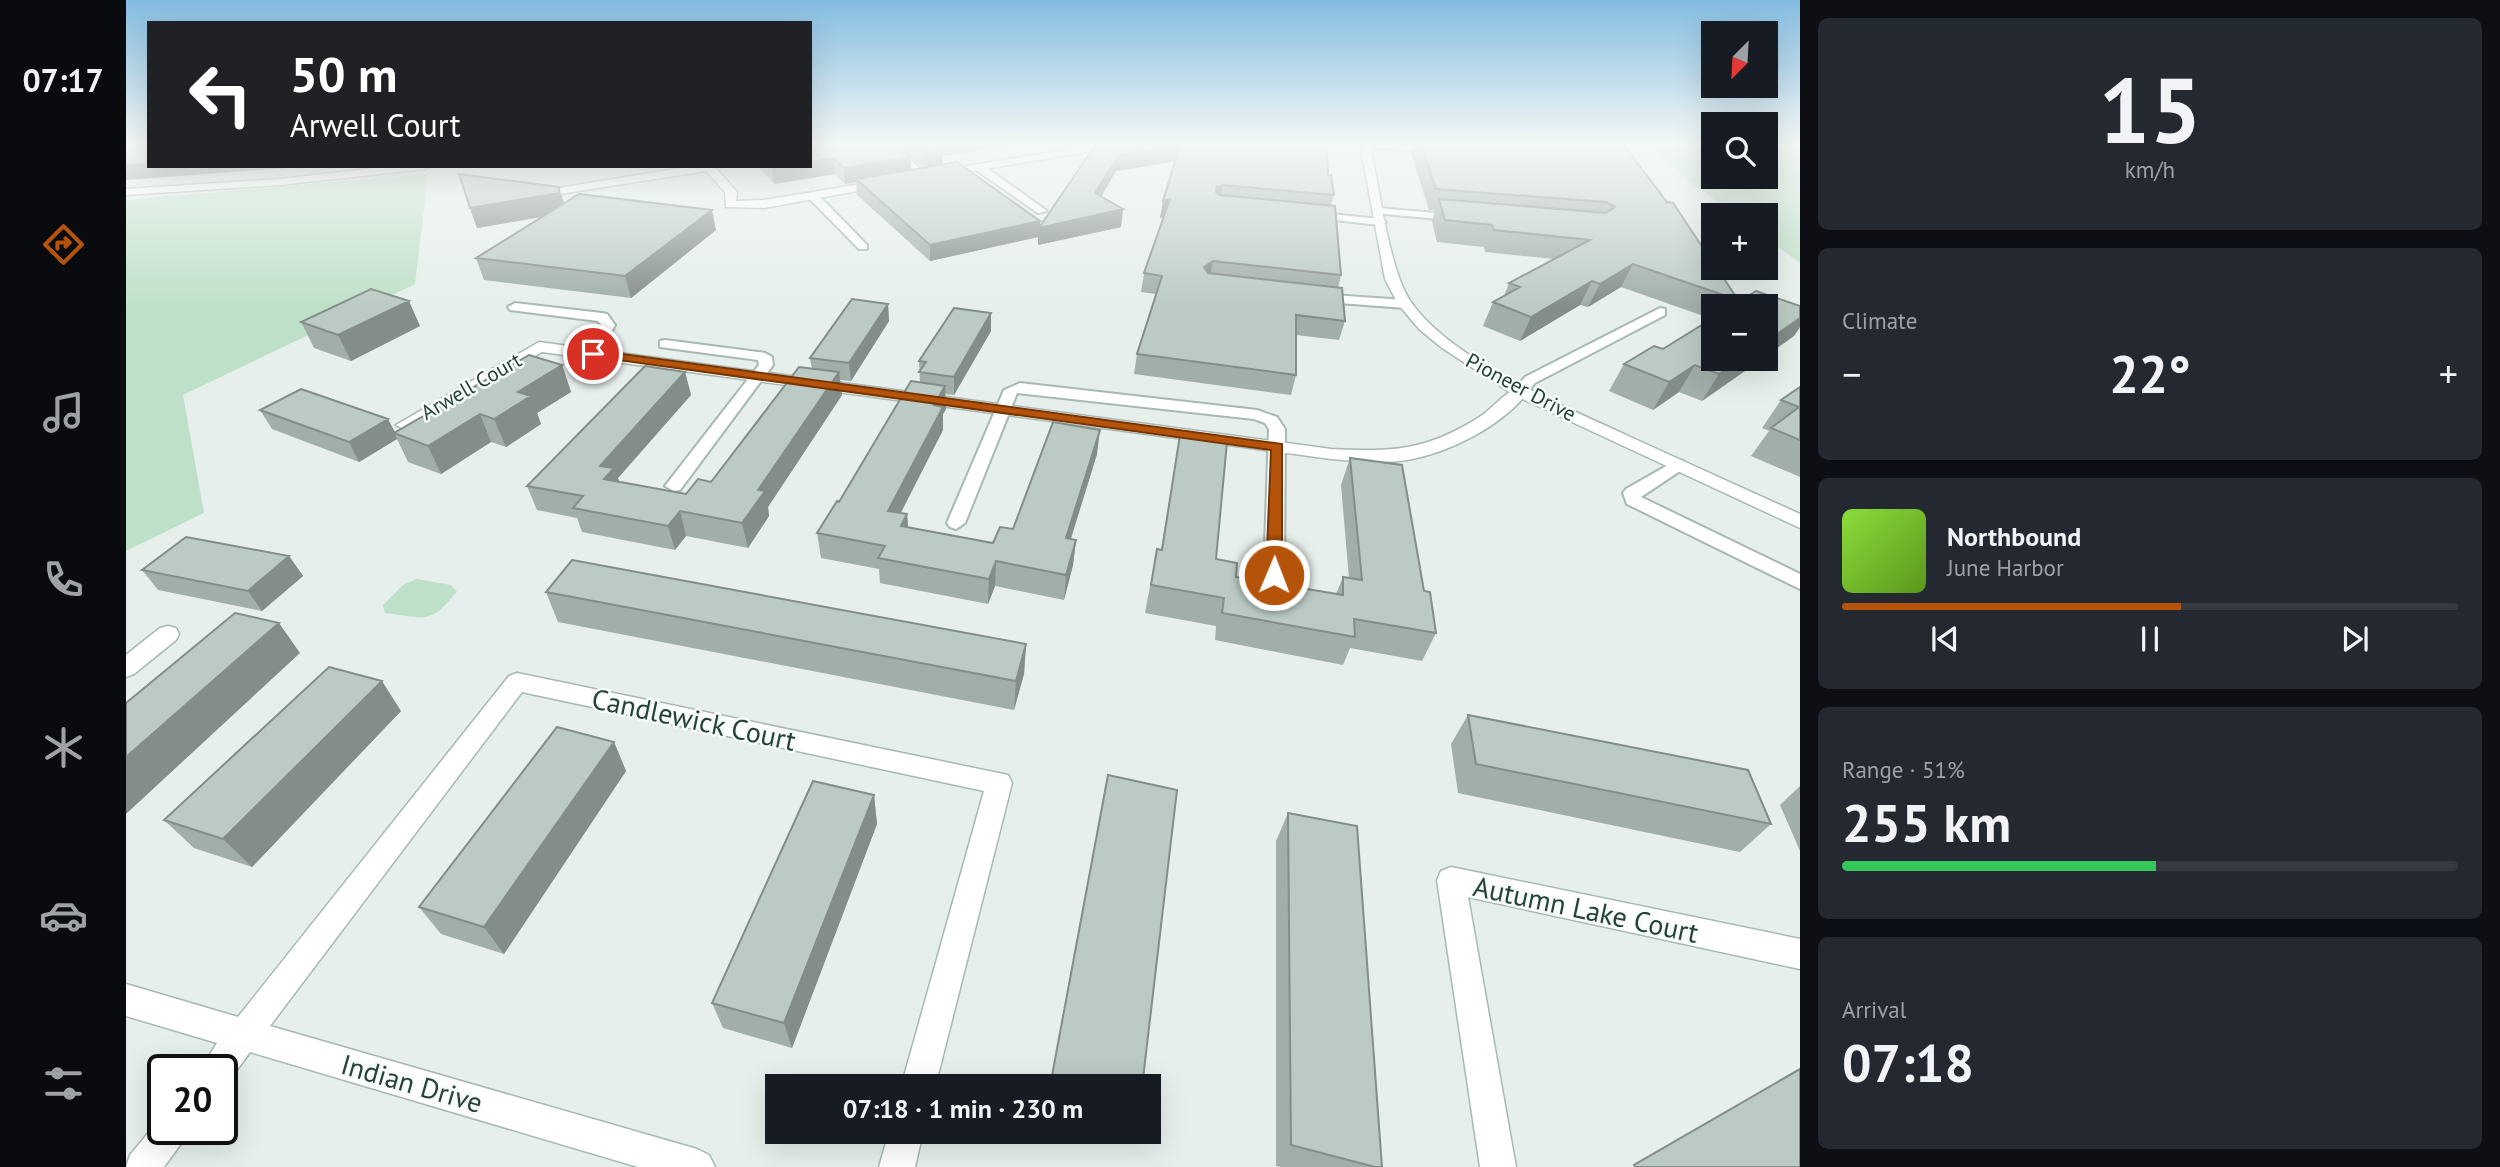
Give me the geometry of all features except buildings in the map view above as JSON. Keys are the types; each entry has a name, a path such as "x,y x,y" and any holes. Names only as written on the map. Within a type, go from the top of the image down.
{"street":[{"path":"730,198 730,205 764,204 794,198"},
{"name":"Pioneer Drive","path":"1376,198 1392,279 1405,304 1424,326 1447,345 1520,392 1800,522"},
{"name":"Arwell Court","path":"405,425 539,347 1277,447 1364,455 1417,452 1508,407 1520,392"},
{"path":"126,668 168,634"},
{"name":"Candlewick Court","path":"245,1033 517,682 999,783 921,1074"},
{"name":"Autumn Lake Court","path":"1498,1167 1451,880 1800,954"},
{"name":"Indian Drive","path":"126,1000 697,1167"},
{"path":"229,1054 245,1033"},
{"path":"897,1167 903,1144"},
{"path":"142,1167 159,1145"}],"lane":[{"path":"816,198 863,247"},
{"path":"1024,198 1042,211"},
{"path":"1300,214 1473,219"},
{"path":"1300,296 1405,304"},
{"path":"515,307 602,317 608,325 593,354"},
{"path":"1520,392 1530,380 1660,312"},
{"path":"665,344 765,358 766,365 674,486"},
{"path":"956,523 1011,390 1020,387 1257,415 1271,420 1277,429 1274,575"},
{"path":"1677,465 1632,494 1633,500 1800,582"}],"green space":[{"path":"425,198 415,284 183,395 204,513 126,551 126,200"},
{"path":"1713,198 1800,198 1800,263 1778,247 1778,203 1719,203"},
{"path":"417,579 451,585 457,591 440,609 426,617 385,613 383,605 403,585"}],"route":[{"path":"593,354 1277,447 1274,575"}]}
